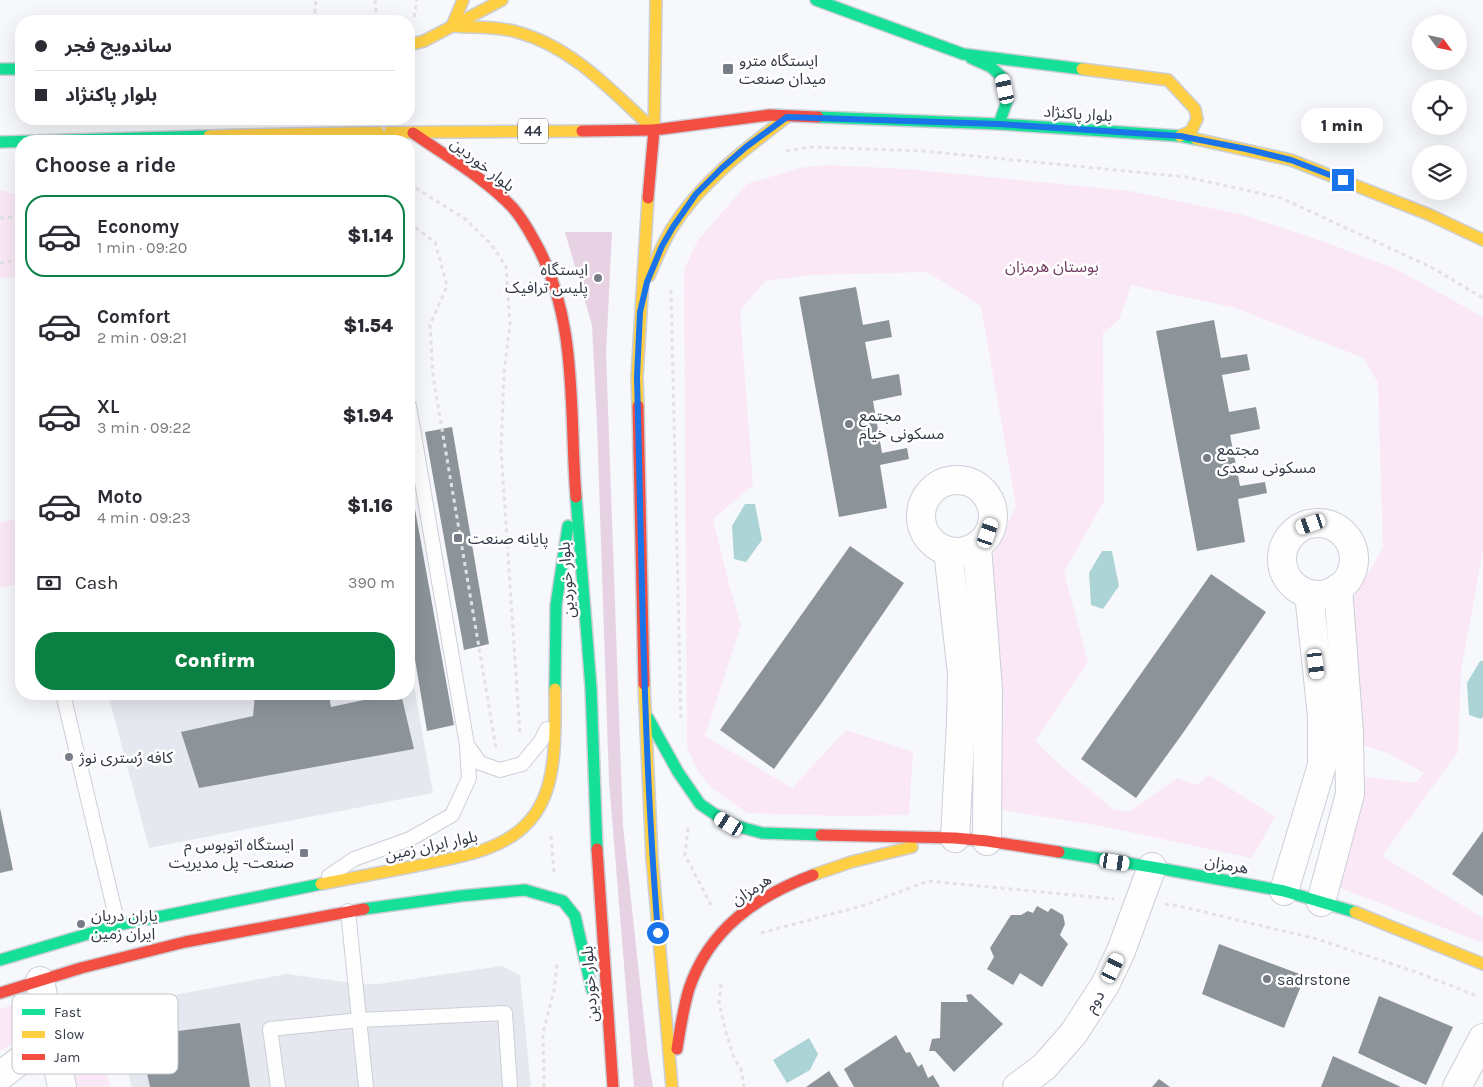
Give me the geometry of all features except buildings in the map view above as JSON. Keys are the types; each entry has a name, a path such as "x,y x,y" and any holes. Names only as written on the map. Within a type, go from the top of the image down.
{"main road":[{"path":"452,26 463,0"},
{"path":"452,26 476,0"},
{"path":"415,43 424,41 502,0"},
{"path":"656,0 654,130 637,377 645,712 652,859 671,1084"},
{"path":"816,0 963,54 991,67 1002,77 1007,101 999,124"},
{"path":"452,26 516,32 555,47 588,69 654,130"},
{"path":"963,54 1168,80 1195,109 1197,118 1191,131 1180,136"},
{"path":"0,69 15,69"},
{"name":"بلوار پاکنژاد","path":"654,130 770,115 999,124 1180,136 1291,160 1430,215 1483,240"},
{"path":"640,312 647,282 657,255 673,227 696,194 746,147 787,117"},
{"name":"44","path":"231,135 330,132 413,133 654,130"},
{"name":"بلوار خوردین","path":"413,133 491,188 508,204 527,227 544,257 556,292 566,332 573,411 575,488 590,688 598,865 612,1084"},
{"name":"44","path":"0,142 15,142"},
{"name":"بلوار ایران زمین","path":"0,960 118,925 316,885 343,884 478,853 516,834 530,822 543,802 551,772 556,702 555,616 558,581 575,488"},
{"name":"هرمزان","path":"645,712 678,772 700,804 729,824 762,833 955,838 987,841 1152,867 1284,891 1357,913 1483,964"},
{"name":"هرمزان","path":"671,1084 687,998 693,979 704,956 729,925 753,903 795,882 831,868 885,853 955,838"},
{"path":"0,993 81,968 185,942 348,908 525,890 563,901 574,916 612,1084"}],"street":[{"path":"961,480 982,490 989,499 992,510 992,522 988,533 977,546 960,552 948,551 937,546 928,538 923,527 921,515 923,503 939,485 961,480"},
{"path":"1322,523 1333,526 1343,533 1350,542 1353,553 1353,565 1349,576 1332,592 1321,595 1309,594 1298,589 1289,581 1284,570 1282,558 1284,546 1290,536 1300,528 1322,523"},
{"path":"977,546 988,690 987,841"},
{"path":"948,551 962,673 962,722 955,838"},
{"path":"1321,902 1350,794 1349,733 1338,588"},
{"path":"1284,891 1322,765 1322,716 1309,594"},
{"path":"962,722 989,723"},
{"path":"1322,765 1350,766"},
{"name":"دوم","path":"1017,1087 1044,1067 1073,1034 1105,984 1121,951 1152,867"},
{"path":"40,981 43,994"},
{"path":"1457,1087 1483,1038"},
{"path":"0,1076 12,1067"},
{"path":"59,1074 62,1087"}],"lane":[{"path":"316,885 354,860 410,839 452,815 469,778 467,745 415,441"},
{"path":"64,700 118,925"},
{"path":"467,745 480,764 500,770 522,764 541,741 548,728 556,702"},
{"path":"348,908 366,1087"},
{"path":"278,1087 270,1029 360,1020 504,1012 510,1087"}],"path":[{"path":"315,15 316,0"},
{"path":"375,0 376,15"},
{"path":"785,152 810,147 923,151 1186,177 1281,198 1431,267 1483,298"},
{"path":"415,188 464,218 491,244 506,266 510,324 504,373 501,449 520,736"},
{"path":"0,218 15,217"},
{"path":"415,228 434,242 447,286 430,325 433,376 500,770"},
{"path":"0,263 15,261"},
{"path":"671,282 681,728"},
{"path":"688,827 685,855 713,908"},
{"path":"722,977 719,1001 725,1029 734,1058 740,1069 744,1087"}],"shaded area":[{"path":"565,232 612,232 606,354 623,826 653,1087 634,1087 609,781 592,325"},
{"path":"415,692 433,793 149,848 110,700 415,700"},
{"path":"502,966 520,975 531,1087 132,1087 128,1074 178,1074 178,994 287,974 359,984 378,984"}],"green space":[{"name":"بوستان هرمزان","path":"826,165 907,169 1130,191 1243,215 1327,243 1398,270 1483,317 1483,551 1461,670 1458,752 1382,856 1483,918 1483,943 1320,880 1350,775 1416,783 1424,773 1390,754 1348,740 1343,615 1383,548 1378,383 1364,358 1235,308 1131,285 1119,320 1103,333 1104,501 1064,572 1088,662 1035,741 1061,766 1114,810 1129,812 1177,778 1196,785 1209,775 1275,817 1252,858 1101,826 965,804 973,600 1016,506 981,306 927,272 811,275 765,281 740,311 753,485 713,519 741,625 705,736 792,788 846,730 913,752 909,815 840,816 747,813 713,789 699,773 687,748 684,270 698,240 747,184 799,168"},
{"path":"0,190 15,194 15,277 0,278"},
{"path":"15,519 15,584 0,588 0,523"},
{"path":"12,1005 12,1044 0,1051 0,1009"},
{"path":"70,1074 107,1074 110,1087 72,1087"}],"water":[{"path":"745,504 755,504 762,540 746,562 734,559 732,526"},
{"path":"1102,551 1112,551 1119,586 1103,609 1091,605 1089,573"},
{"path":"1480,661 1483,661 1483,717 1481,719 1469,715 1467,683"},
{"path":"809,1038 818,1054 810,1070 787,1083 773,1060"}],"traffic: fast":[{"path":"816,0 963,54 1082,69"},
{"path":"971,58 991,67 1002,77 1007,101 999,124"},
{"path":"0,69 15,69"},
{"path":"818,117 999,124 1180,136 1196,139"},
{"path":"0,142 15,142"},
{"path":"576,497 591,688 597,849"},
{"path":"555,689 556,605 568,526"},
{"path":"648,718 678,772 700,804 729,824 762,833 821,835"},
{"path":"1059,852 1284,891 1355,912"},
{"path":"0,960 118,925 321,884"},
{"path":"364,909 460,896 525,890 563,901 575,916 592,990"}],"traffic: slow":[{"path":"452,26 463,0"},
{"path":"415,43 424,41 502,0"},
{"path":"654,130 656,0"},
{"path":"452,26 509,30 537,39 556,48 591,72 654,130"},
{"path":"1082,69 1168,80 1195,109 1197,119 1191,131 1180,136"},
{"path":"649,276 672,228 696,196 725,167 787,117"},
{"path":"256,135 582,131"},
{"path":"1196,139 1291,160 1430,215 1483,240"},
{"path":"638,406 637,377 648,198"},
{"path":"644,684 652,859 672,1087"},
{"path":"321,884 470,854 489,848 507,839 522,828 535,814 549,783 554,743 555,689"},
{"path":"813,875 851,862 912,847"},
{"path":"1355,912 1483,964"}],"traffic: jam":[{"path":"648,198 654,130 770,115 818,117"},
{"path":"582,131 654,130"},
{"path":"413,133 491,187 513,208 534,240 548,270 559,301 565,333 572,398 576,497"},
{"path":"638,406 644,684"},
{"path":"821,835 955,838 1059,852"},
{"path":"597,849 613,1087"},
{"path":"677,1049 689,989 698,968 722,932 754,904 792,883 813,875"},
{"path":"0,993 81,968 185,942 364,909"}],"place":[{"name":"ایستگاه مترو میدان صنعت","path":"728,69"},
{"name":"ایستگاه پلیس ترافیک","path":"598,278"},
{"name":"مجتمع مسکونی خیام","path":"849,424"},
{"name":"مجتمع مسکونی سعدی","path":"1207,458"},
{"name":"پایانه صنعت","path":"458,538"},
{"name":"کافه رُستری نوژ","path":"69,757"},
{"name":"ایستگاه اتوبوس م صنعت- پل مدیریت","path":"304,853"},
{"name":"یاران دریان ایران زمین","path":"81,924"},
{"name":"sadrstone","path":"1267,979"}],"route":[{"path":"658,933 652,859 645,712 637,377 640,312 647,282 657,255 673,227 696,194 746,147 787,117 999,124 1180,136 1291,160 1343,180"}]}
